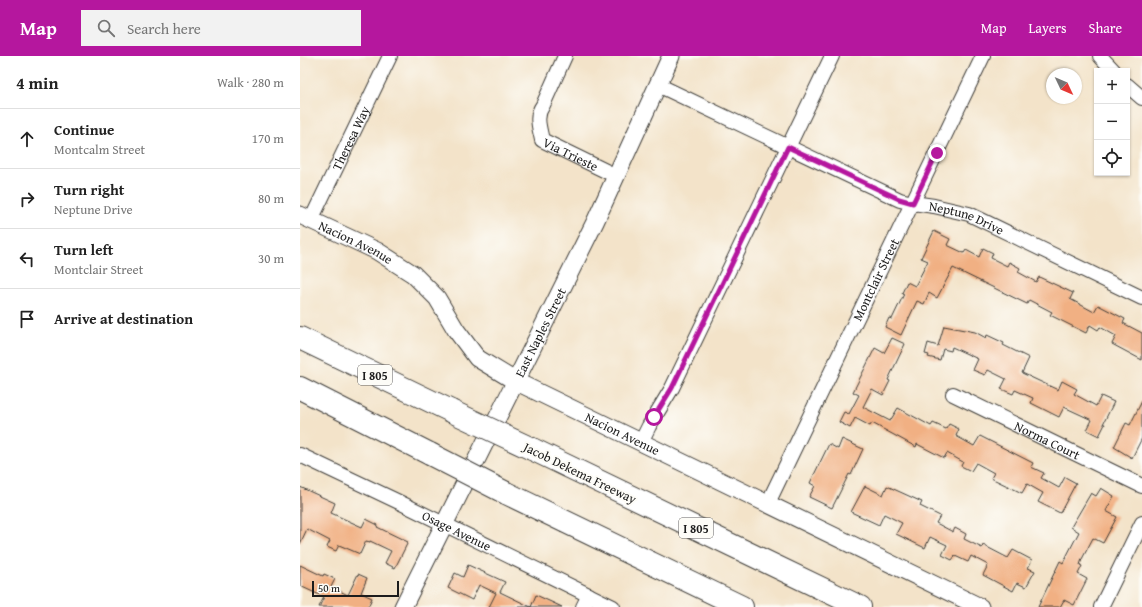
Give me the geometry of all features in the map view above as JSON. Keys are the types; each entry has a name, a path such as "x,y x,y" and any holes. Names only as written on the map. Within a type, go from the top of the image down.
{"highway":[{"name":"Jacob Dekema Freeway","path":"300,338 860,607"},
{"path":"300,388 506,493 742,607"},
{"path":"300,391 430,454"}],"street":[{"name":"Theresa Way","path":"305,218 390,56"},
{"name":"Via Trieste","path":"565,56 539,111 537,121 542,140 616,176"},
{"name":"East Naples Street","path":"403,607 549,314 616,176 671,56"},
{"path":"641,442 672,388 832,56"},
{"name":"Montclair Street","path":"768,504 983,56"},
{"path":"1100,56 1111,68"},
{"name":"Neptune Drive","path":"658,85 899,199 969,214 1142,298"},
{"path":"1130,88 1142,98"},
{"name":"Nacion Avenue","path":"305,218 377,251 413,274 437,298 456,330 477,358 515,382 980,607"},
{"name":"Norma Court","path":"953,394 1142,486"},
{"name":"Osage Avenue","path":"300,455 402,503 586,601 613,607"},
{"path":"1101,607 1142,523"}],"building":[{"path":"934,231 950,239 947,245 964,253 966,250 979,257 983,248 993,253 991,258 1007,266 1009,262 1020,268 1018,272 1036,282 1039,277 1073,293 1070,299 1094,312 1098,305 1125,319 1123,323 1142,333 1142,360 1112,344 1116,336 1100,327 1098,330 1090,325 1086,333 1050,315 1052,312 1029,300 1027,304 953,268 937,298 929,293 924,304 917,301 901,335 885,327 889,318 892,319 904,294 902,293 907,282 915,286 928,261 921,258"},
{"path":"944,326 975,332 986,338 987,335 1004,343 1003,345 1029,358 1022,373 1058,390 1062,381 1077,389 1074,394 1096,406 1101,396 1114,402 1099,436 1087,430 1092,420 1064,407 1059,417 1031,403 1033,398 1015,390 1013,394 1001,389 1006,379 988,370 985,375 973,370 978,359 952,347 951,351 943,349 940,360 928,357 929,355 925,354 928,343 938,346"},
{"path":"892,338 905,344 888,380 890,381 883,395 872,389 863,407 890,421 898,408 931,426 933,423 946,429 949,424 959,429 956,436 974,446 980,436 1033,463 1031,467 1044,473 1041,478 1059,488 1065,477 1076,483 1060,513 1038,502 1043,493 1027,484 1022,493 991,478 994,473 976,463 971,471 961,466 963,462 947,453 944,458 917,444 916,447 872,423 870,426 855,418 850,428 839,422 844,412 849,414 859,395 853,392 875,348 884,353"},
{"path":"1142,401 1142,438 1132,458 1114,447 1126,423 1130,425"},
{"path":"842,439 863,449 851,475 849,474 832,508 809,497 815,486 810,483 829,444 838,449"},
{"path":"865,486 883,495 887,486 922,502 920,506 940,516 936,523 953,532 955,528 966,534 964,539 982,548 983,545 1008,558 1013,550 1032,560 1028,568 1035,571 1026,587 1017,583 1013,591 983,575 988,565 971,556 968,562 955,556 952,560 942,555 947,545 930,537 925,548 896,534 902,523 884,514 879,525 851,512"},
{"path":"300,487 335,503 331,513 362,527 366,519 378,525 377,527 408,542 395,568 385,563 391,551 370,541 366,541 360,554 339,545 336,551 327,547 330,541 307,529 300,544"},
{"path":"1101,488 1114,496 1106,511 1117,517 1103,543 1093,538 1082,559 1080,565 1082,566 1078,574 1087,579 1074,605 1064,600 1060,607 1038,607 1060,561 1063,563 1079,532 1071,527 1091,493 1096,496"},
{"path":"300,565 323,576 324,574 335,579 331,587 348,595 358,574 367,578 361,593 372,598 368,607 319,607 324,597 300,586"},
{"path":"468,565 505,582 500,592 531,607 489,607 496,593 479,585 472,600 448,588 455,573 463,577"},
{"path":"536,595 562,607 531,607"}],"route":[{"path":"654,417 672,388 788,147 899,199 913,203 937,153"}]}
